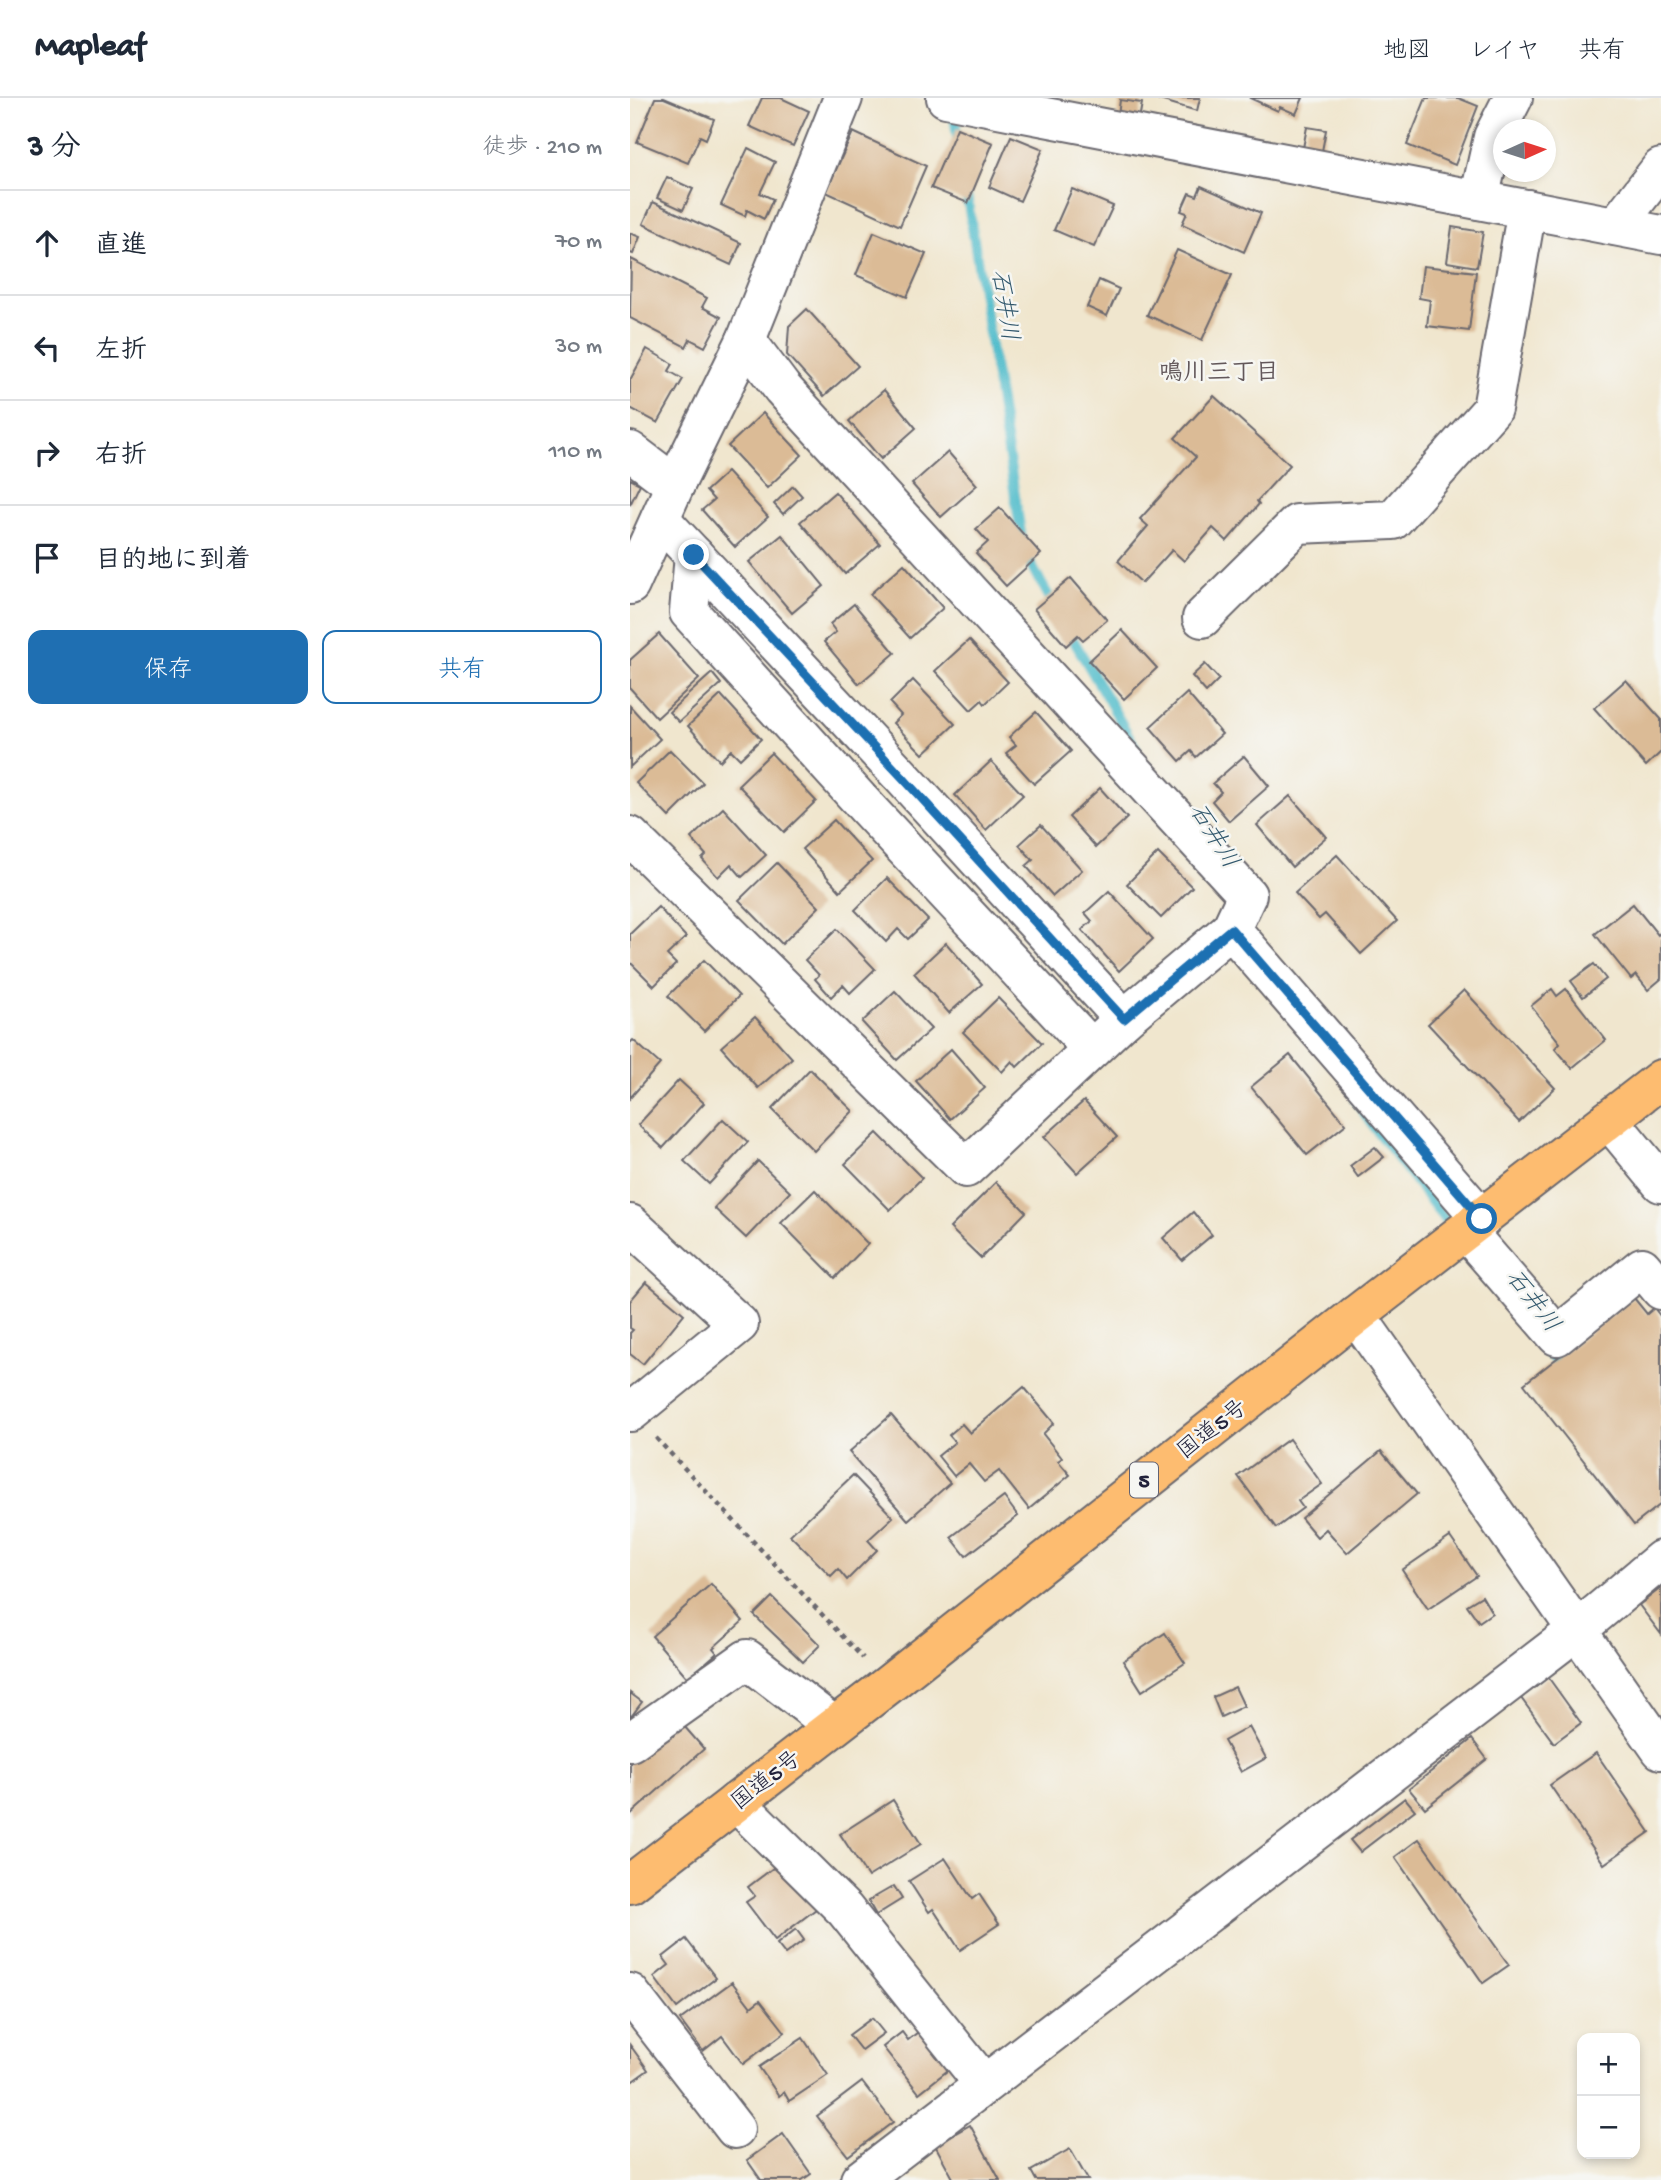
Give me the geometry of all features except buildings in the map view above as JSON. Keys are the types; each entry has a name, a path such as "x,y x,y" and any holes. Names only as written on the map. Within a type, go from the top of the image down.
{"highway":[{"name":"国道5号","path":"630,1884 888,1685 1144,1480 1661,1080"}],"street":[{"path":"630,585 746,340 844,98"},
{"path":"946,98 1661,234"},
{"path":"1479,200 1493,137 1513,98"},
{"path":"1616,226 1661,168"},
{"path":"1202,618 1297,524 1393,520 1492,410 1527,209"},
{"path":"630,836 966,1168 1124,1019 1231,929 1247,895 782,387 746,340"},
{"path":"630,452 667,502 694,555 1124,1019"},
{"path":"694,555 689,612 1092,1049"},
{"path":"868,809 903,778"},
{"path":"1231,929 1474,1225 1557,1336 1642,1267 1661,1290"},
{"path":"1609,1120 1661,1183"},
{"path":"630,1224 739,1324 631,1412"},
{"path":"1356,1315 1661,1750"},
{"path":"860,2180 1576,1631 1661,1560"},
{"path":"630,1742 747,1659 834,1726"},
{"path":"736,1802 845,1910 984,2084"},
{"path":"630,1993 735,2129"}],"path":[{"path":"631,1412 888,1685"}],"waterway":[{"name":"石井川","path":"953,107 958,143"},
{"name":"石井川","path":"966,190 1024,552 1056,609"},
{"name":"石井川","path":"1067,629 1136,748"},
{"name":"石井川","path":"1356,1100 1372,1125 1453,1230"},
{"name":"石井川","path":"1540,1342 1563,1371"}],"district":[{"name":"鳴川三丁目","path":"1219,371"}],"route":[{"path":"694,555 1124,1019 1231,929 1482,1219"}]}
